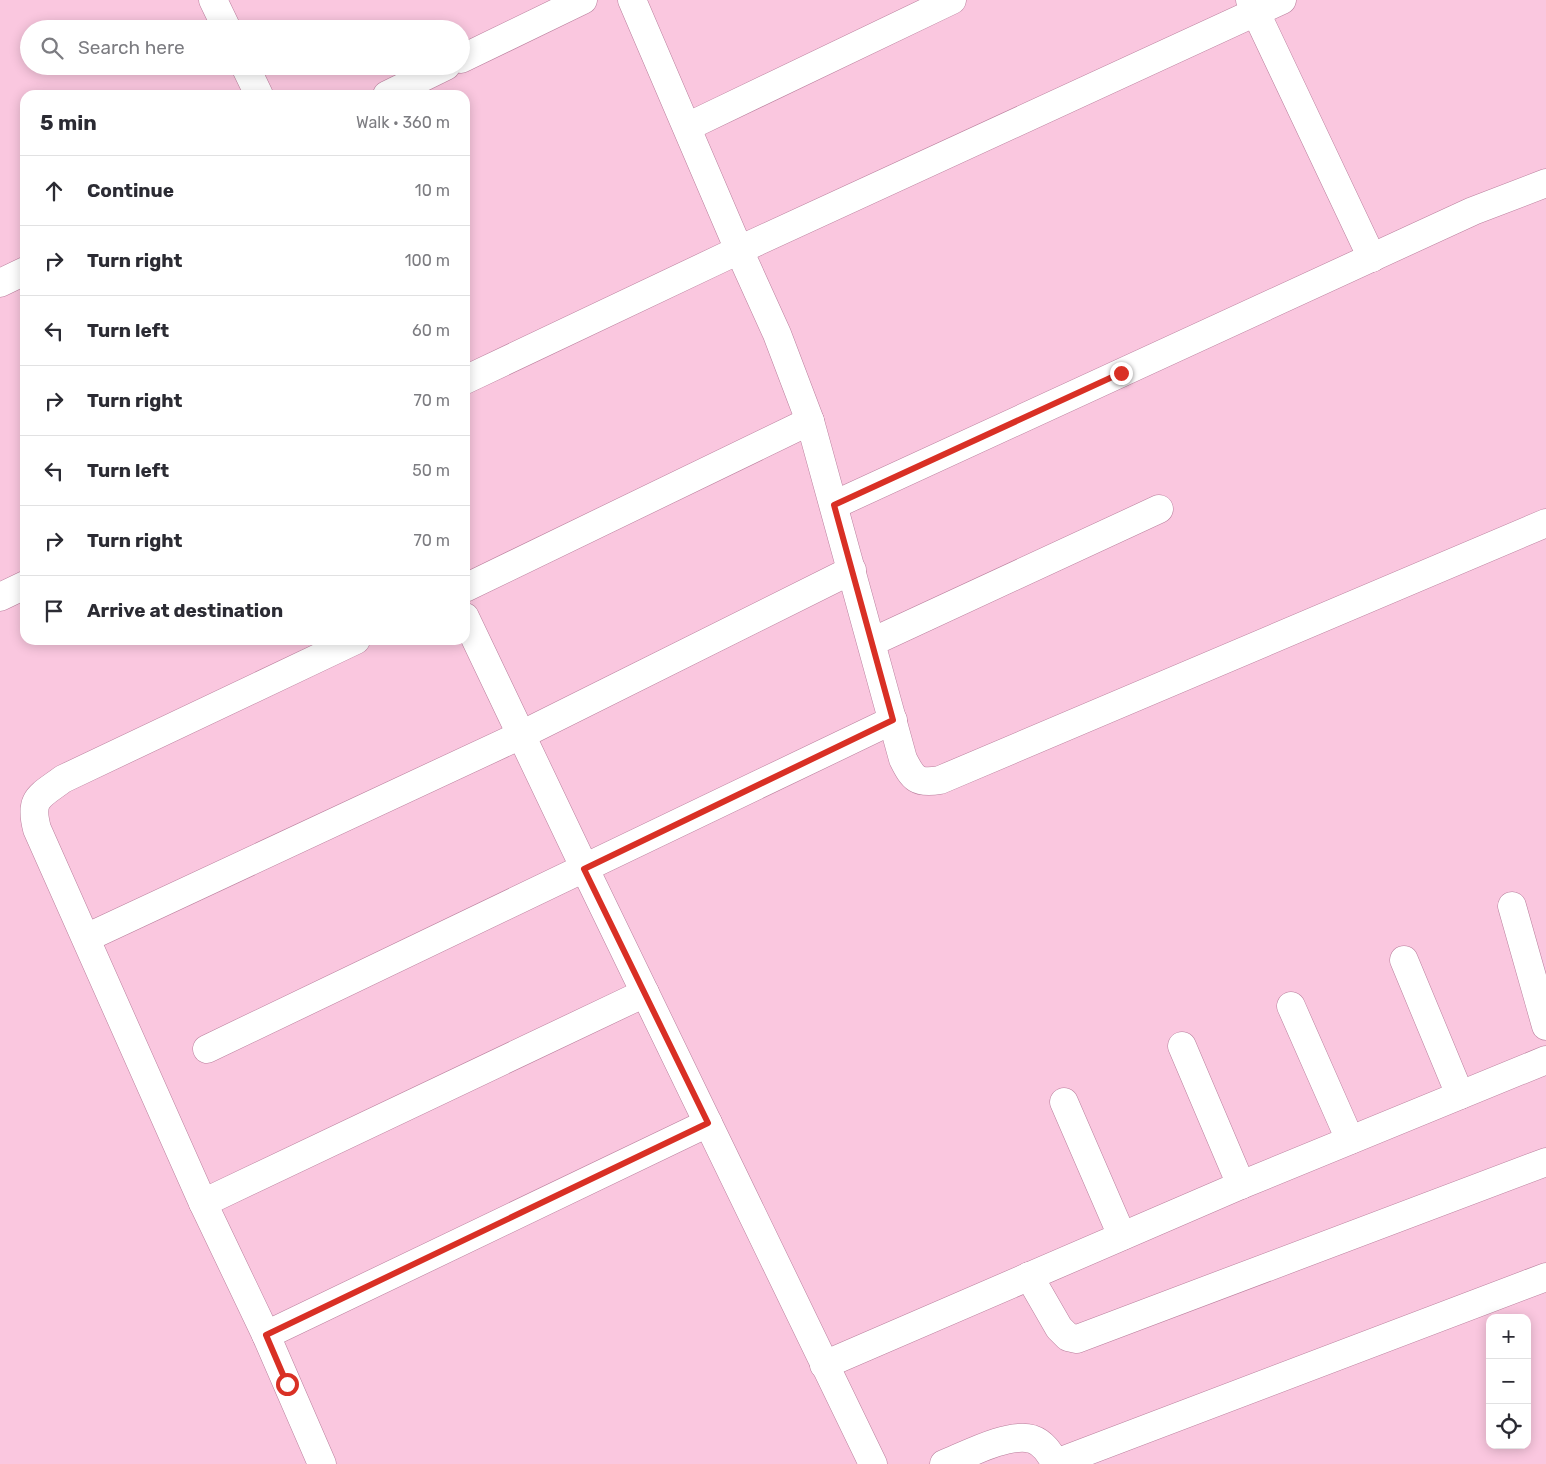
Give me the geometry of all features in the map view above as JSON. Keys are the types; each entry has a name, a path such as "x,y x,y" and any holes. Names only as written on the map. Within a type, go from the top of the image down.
{"street":[{"path":"213,0 223,20"},
{"path":"470,55 583,0"},
{"path":"632,0 777,334 810,421 903,759 910,772 916,778 927,782 940,780 1546,523"},
{"path":"687,127 952,0"},
{"path":"470,378 1253,6 1282,0"},
{"path":"1253,6 1372,258"},
{"path":"249,75 257,90"},
{"path":"397,90 428,75"},
{"path":"834,505 1482,207 1546,183"},
{"path":"0,283 20,273"},
{"path":"470,586 810,421"},
{"path":"872,642 1159,509"},
{"path":"86,938 520,735 852,570"},
{"path":"0,597 20,587"},
{"path":"470,628 584,869 873,1464"},
{"path":"322,1464 266,1335 203,1203 36,829 33,814 34,804 63,779 345,645"},
{"path":"207,1049 893,720"},
{"path":"1512,906 1546,1026"},
{"path":"1404,960 1460,1095"},
{"path":"203,1203 645,993"},
{"path":"1290,1006 1350,1140"},
{"path":"1182,1046 1240,1185"},
{"path":"824,1365 1240,1185 1546,1060"},
{"path":"1064,1102 1122,1236"},
{"path":"266,1335 708,1123"},
{"path":"1029,1276 1059,1328 1068,1337 1077,1339 1546,1162"},
{"path":"944,1464 1004,1440 1019,1437 1034,1440 1040,1444 1046,1449 1056,1464 1546,1277"}],"route":[{"path":"287,1384 266,1335 708,1123 584,869 893,720 834,505 1121,373"}]}
